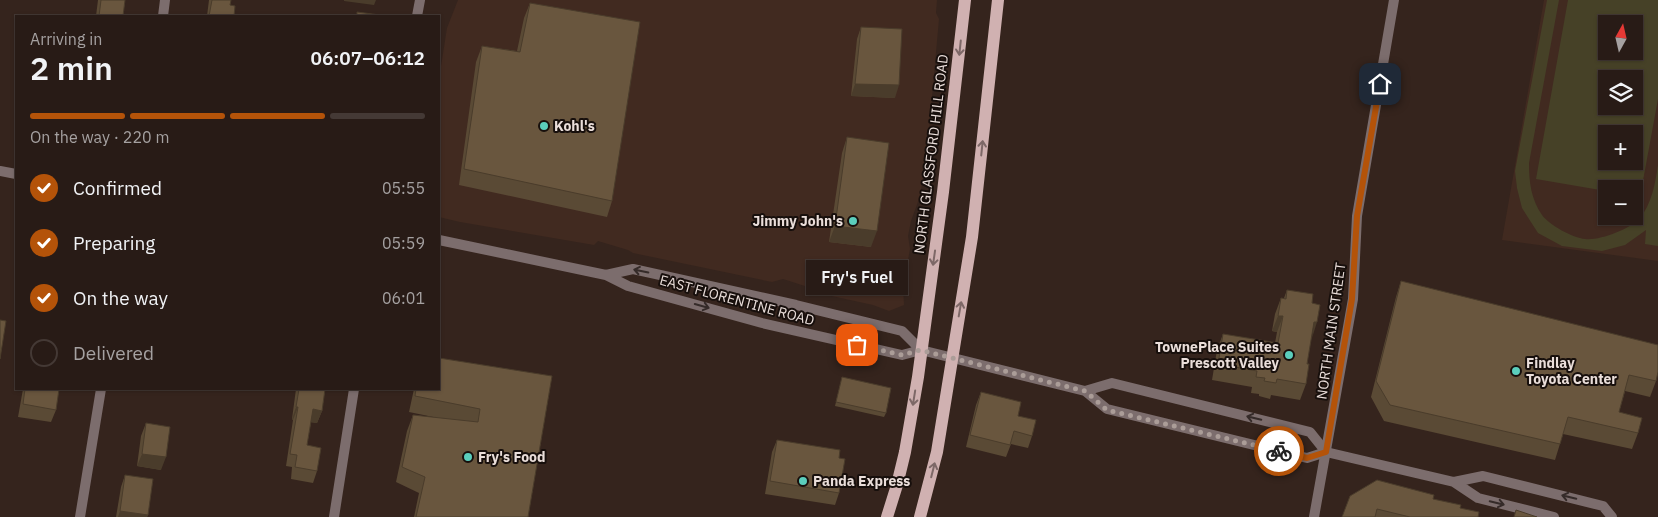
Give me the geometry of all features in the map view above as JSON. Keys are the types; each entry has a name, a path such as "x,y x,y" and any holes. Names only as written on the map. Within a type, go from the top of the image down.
{"main road":[{"name":"NORTH GLASSFORD HILL ROAD","path":"887,517 898,484 905,452 943,192 965,0"},
{"path":"920,517 938,452 972,237 998,0"}],"street":[{"path":"162,15 165,0"},
{"path":"417,15 420,0"},
{"name":"NORTH MAIN STREET","path":"1314,517 1352,299 1357,216 1394,0"},
{"path":"0,171 15,174"},
{"name":"EAST FLORENTINE ROAD","path":"440,240 606,275 628,286 762,323 902,355 920,350 952,357 1085,391 1107,410 1307,458 1326,452 1454,482 1478,498 1554,517"},
{"name":"EAST FLORENTINE ROAD","path":"606,275 632,269 796,305 902,331 920,350"},
{"path":"1085,391 1112,383 1310,432 1326,452"},
{"path":"80,517 101,390"},
{"path":"334,517 354,390"},
{"name":"EAST FLORENTINE ROAD","path":"1454,482 1483,476 1603,506 1612,517"}],"shaded area":[{"path":"458,0 937,0 936,13 939,19 926,164 919,199 908,236 910,249 903,287 904,305 889,311 873,305 818,293 808,287 783,279 772,282 633,253 598,241 594,245 440,217 440,73 447,28"},
{"path":"1544,0 1658,0 1658,261 1502,240"},
{"path":"1547,0 1559,0 1529,163 1530,184 1535,203 1545,219 1568,234 1580,238 1598,238 1632,225 1643,225 1643,213 1652,193 1658,165 1658,246 1645,244 1646,230 1625,245 1602,251 1562,246 1538,233 1522,208 1515,171"},
{"path":"1568,0 1658,0 1658,99 1643,181 1598,180 1598,190 1536,179"}],"building":[{"path":"101,0 125,0 123,15 99,15"},
{"path":"212,0 231,0 230,5 235,6 234,15 209,15"},
{"name":"Kohl's","path":"530,3 640,22 612,201 464,169 482,46 520,52"},
{"path":"357,12 380,15 357,15"},
{"path":"861,27 902,29 899,85 855,84"},
{"path":"847,137 889,143 877,231 835,226"},
{"name":"Findlay Toyota Center","path":"1401,281 1658,345 1656,381 1629,375 1619,412 1642,418 1638,433 1568,417 1560,444 1390,405 1376,381"},
{"name":"TownePlace Suites Prescott Valley","path":"1287,290 1313,294 1312,303 1320,305 1317,322 1314,322 1307,364 1309,364 1306,384 1277,379 1276,383 1264,381 1265,378 1256,377 1257,371 1218,364 1223,334 1278,343 1283,316 1278,316 1281,298 1286,299"},
{"path":"0,320 6,321 0,359"},
{"name":"Fry's Food","path":"440,358 552,376 528,517 416,517 425,477 402,467 413,415 478,422 480,409 415,396 416,390 440,390"},
{"path":"842,377 891,388 886,413 836,402"},
{"path":"25,390 59,390 56,410 23,404"},
{"path":"299,390 325,390 322,411 313,409 307,445 321,448 317,471 295,467 297,455 290,454 298,407 296,407"},
{"path":"981,392 1021,402 1018,416 1036,420 1032,436 1014,431 1010,445 970,435"},
{"path":"146,423 170,427 166,457 142,454"},
{"name":"Panda Express","path":"777,440 840,450 839,458 845,459 839,493 770,481"},
{"path":"125,475 153,479 148,515 120,511"},
{"path":"1377,480 1434,495 1433,499 1461,505 1460,508 1479,512 1478,517 1410,517 1377,509 1375,517 1342,517 1350,496"},
{"path":"1516,510 1537,517 1514,517"}],"way so far":[{"path":"857,345 902,355 920,350 952,357 1085,391 1107,410 1279,451"}],"place":[{"name":"Kohl's","path":"544,126"},
{"name":"Jimmy John's","path":"853,221"},
{"name":"Fry's Fuel","path":"857,345"},
{"name":"TownePlace Suites Prescott Valley","path":"1289,355"},
{"name":"Findlay Toyota Center","path":"1516,371"},
{"name":"Fry's Food","path":"468,457"},
{"name":"Panda Express","path":"803,481"}],"route":[{"path":"1279,451 1307,458 1326,452 1352,299 1358,232 1357,216 1380,84"}]}
